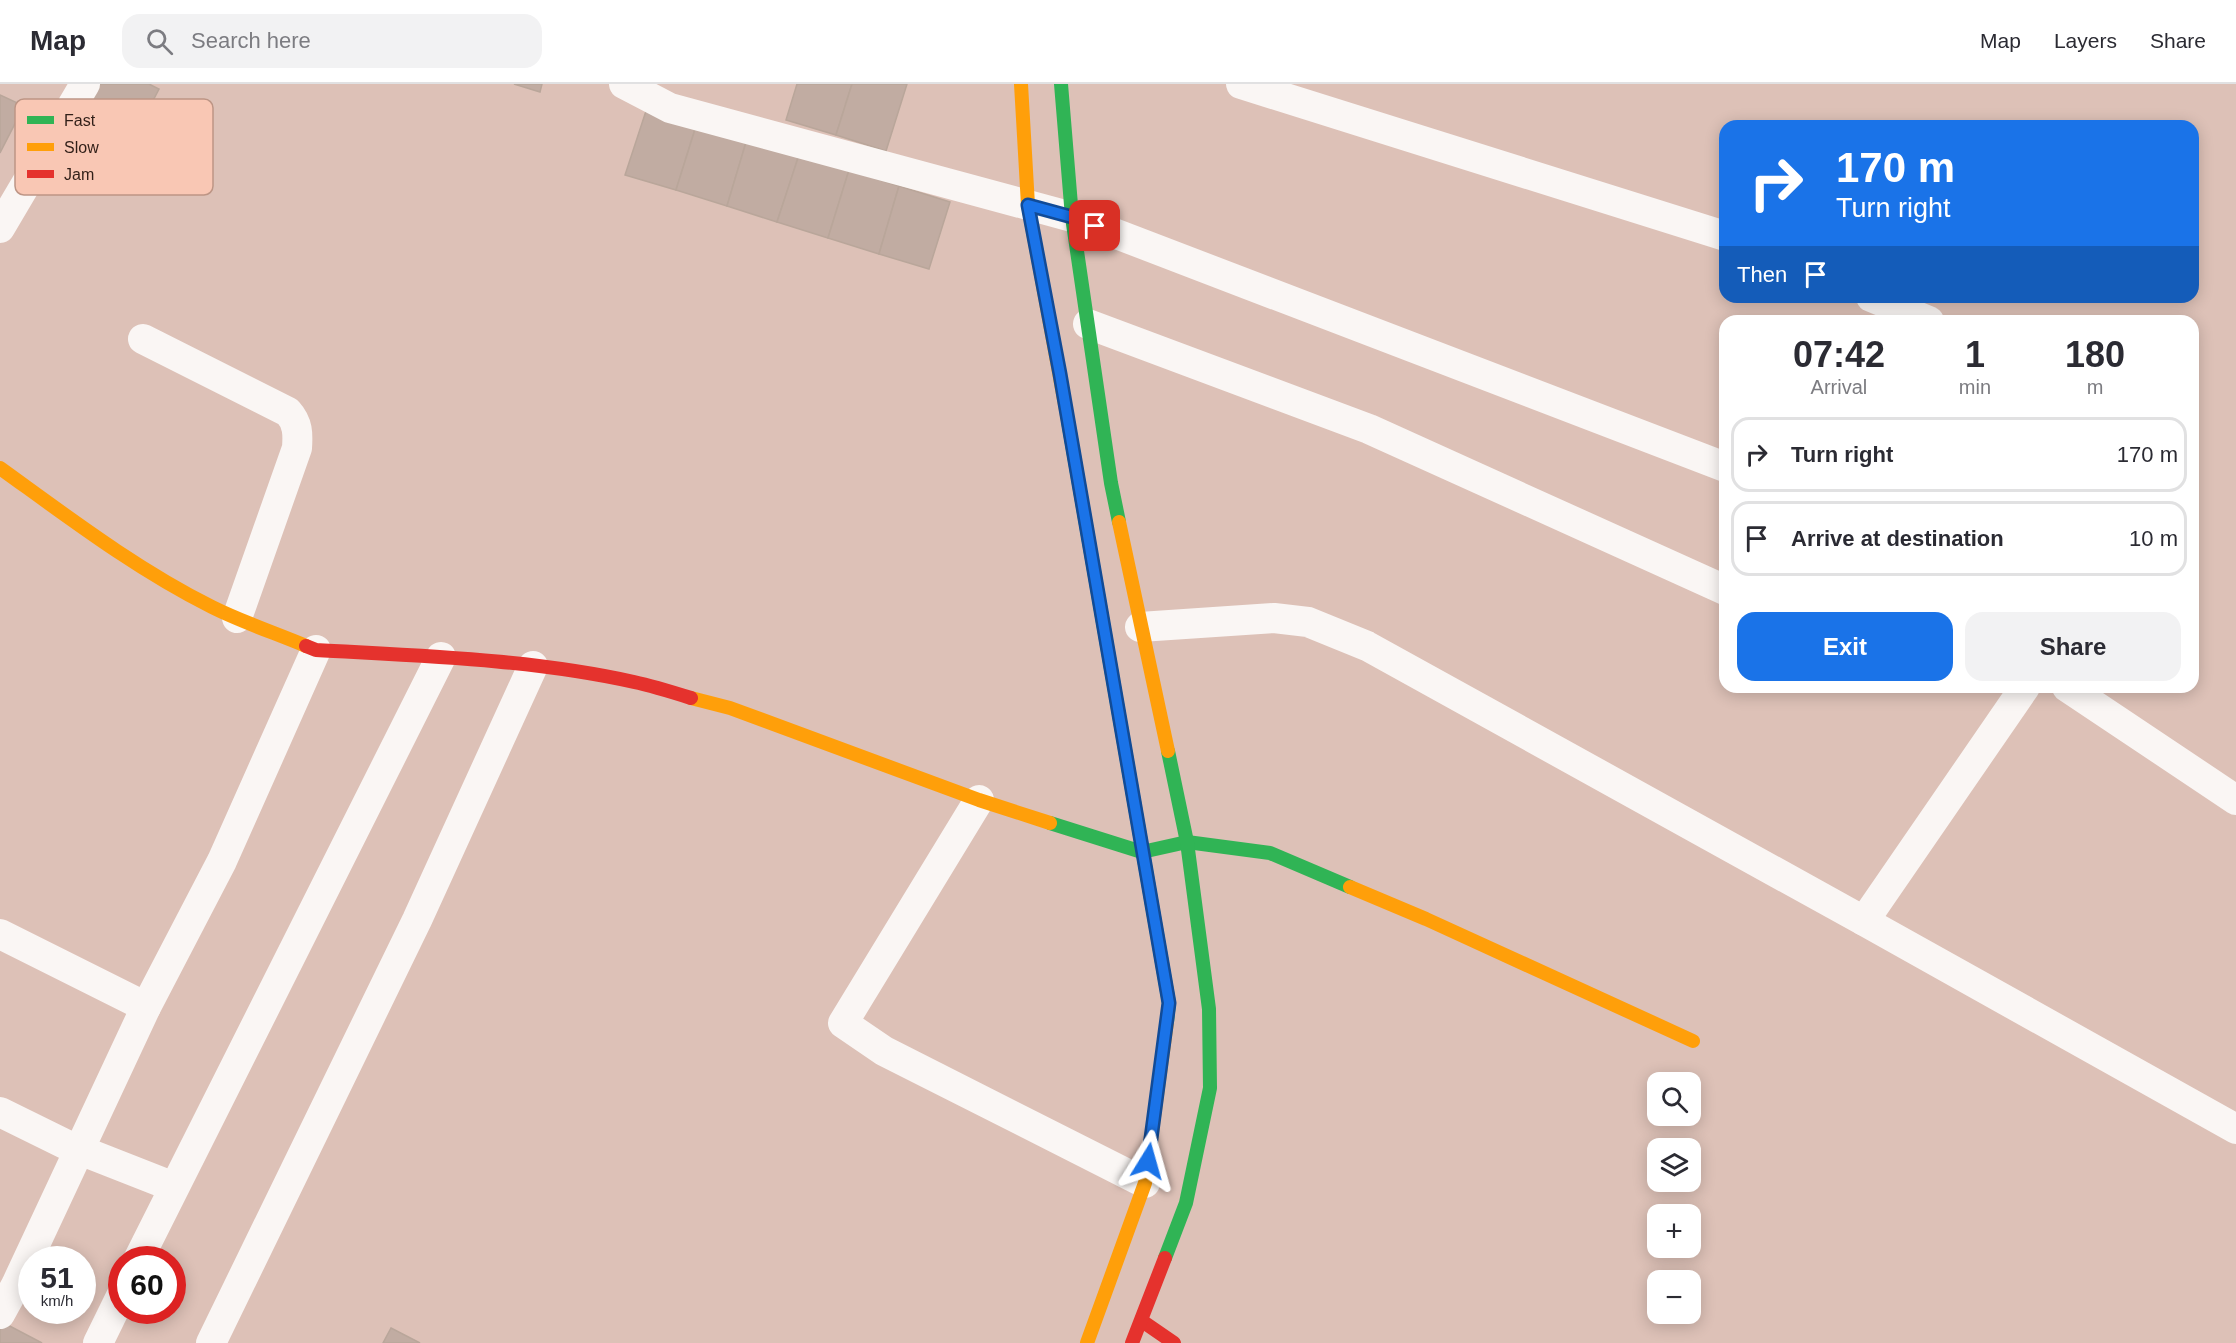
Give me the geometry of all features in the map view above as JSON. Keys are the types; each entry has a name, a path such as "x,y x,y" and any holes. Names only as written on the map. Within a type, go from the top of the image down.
{"main road":[{"path":"1021,84 1028,205 1058,363 1169,1003 1145,1184 1087,1343"},
{"path":"1061,84 1072,217 1112,483 1140,627 1187,842 1209,1009 1210,1088 1186,1203 1132,1343"},
{"path":"0,468 97,537 168,583 213,608 316,650 441,657 533,666 633,682 730,708 979,800 1142,852 1187,842 1270,853 1426,920 1693,1041"},
{"path":"1142,1321 1173,1343"}],"street":[{"path":"76,99 85,84"},
{"path":"624,84 670,108 1072,217 1719,465"},
{"path":"1242,84 1719,234"},
{"path":"0,228 19,195"},
{"path":"1886,303 1914,315"},
{"path":"1088,324 1369,429 1719,587"},
{"path":"143,339 288,412 295,420 298,434 297,448 237,618"},
{"path":"1140,627 1274,618 1308,622 1367,646 2236,1129"},
{"path":"0,1314 16,1285 146,1007 222,861 316,650"},
{"path":"145,1246 441,657"},
{"path":"211,1343 417,920 533,666"},
{"path":"1864,921 2021,693"},
{"path":"2076,693 2236,800"},
{"path":"979,800 843,1023 884,1051 1145,1184"},
{"path":"0,934 146,1007"},
{"path":"0,1112 67,1145 80,1148 174,1187"},
{"path":"98,1343 108,1323"}],"building":[{"path":"96,84 149,84 159,89 154,99 88,99"},
{"path":"514,84 542,84 540,92"},
{"path":"797,84 852,84 836,135 786,120"},
{"path":"852,84 907,84 886,151 836,135"},
{"path":"0,95 15,102 15,124 0,153"},
{"path":"647,108 697,123 676,190 625,175"},
{"path":"697,123 747,139 727,206 676,190"},
{"path":"747,139 799,155 777,222 727,206"},
{"path":"799,155 849,170 828,238 777,222"},
{"path":"849,170 899,186 879,254 828,238"},
{"path":"899,186 950,202 929,269 879,254"},
{"path":"2,1322 42,1343 0,1343"},
{"path":"391,1328 420,1343 383,1343"}],"traffic: fast":[{"path":"1061,84 1072,217 1111,483 1119,522"},
{"path":"1068,421 1169,1003 1167,1022"},
{"path":"1165,1258 1186,1203 1210,1088 1209,1009 1187,842 1168,751"},
{"path":"1050,823 1142,852 1187,842 1270,853 1350,887"}],"traffic: slow":[{"path":"1021,84 1028,205 1068,421"},
{"path":"0,468 103,542 156,576 223,612 306,646"},
{"path":"1119,522 1168,751"},
{"path":"691,698 730,708 979,800 1050,823"},
{"path":"1350,887 1426,919 1693,1041"},
{"path":"1087,1343 1145,1183 1167,1022"}],"traffic: jam":[{"path":"306,646 316,650 516,663 555,668 634,682 691,698"},
{"path":"1132,1343 1165,1258"},
{"path":"1142,1321 1174,1343"}],"route":[{"path":"1095,226 1028,205 1060,374 1169,1003 1148,1161"}]}
